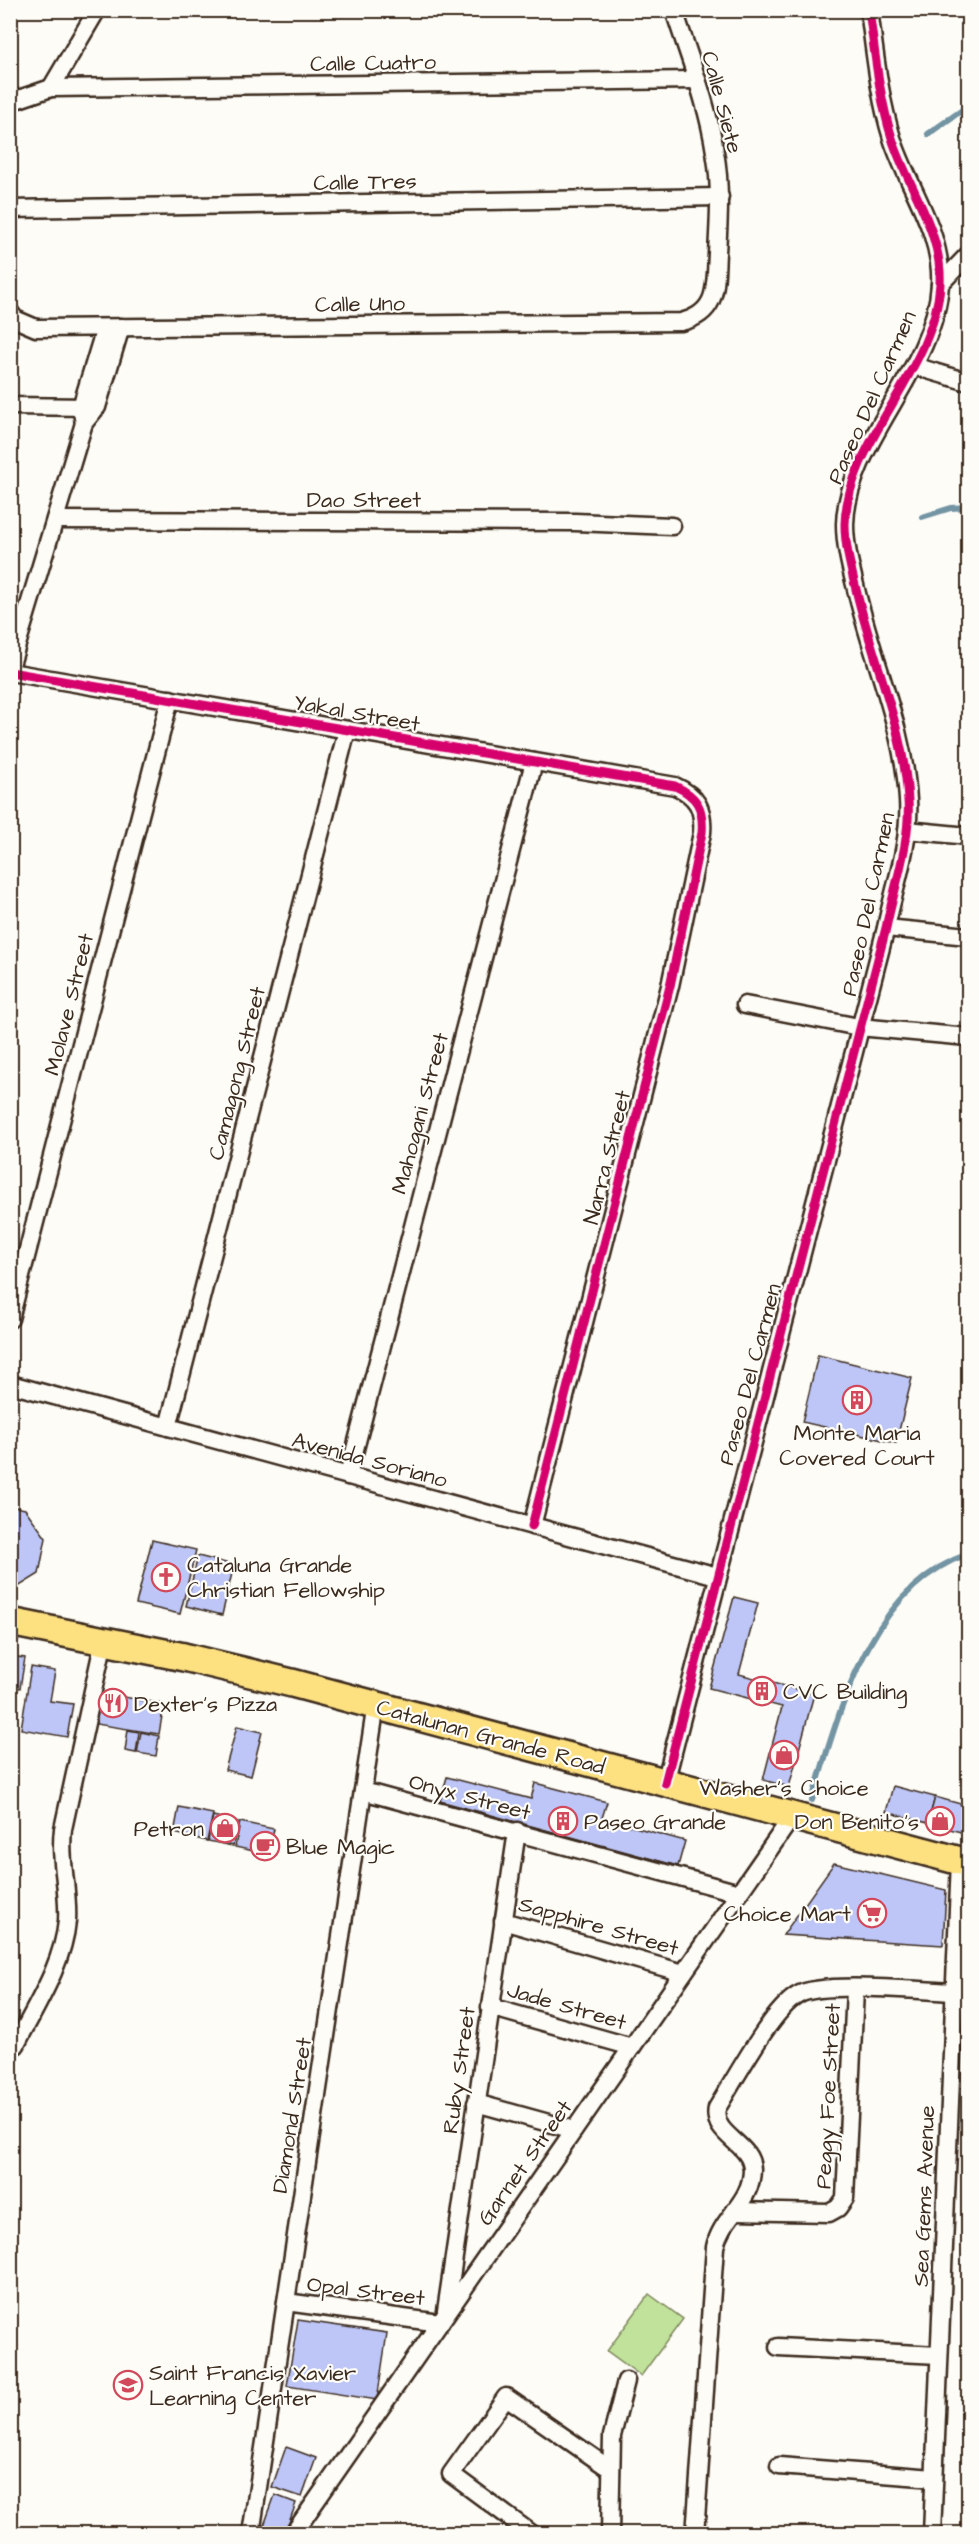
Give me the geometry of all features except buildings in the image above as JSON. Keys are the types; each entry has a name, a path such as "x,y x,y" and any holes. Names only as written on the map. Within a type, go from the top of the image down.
{"main road":[{"name":"Catalunan Grande Road","path":"10,1622 204,1661 376,1704 665,1784 964,1862"}],"street":[{"path":"51,88 97,10"},
{"name":"Calle Siete","path":"674,10 712,131 720,197 715,287 712,301 705,312"},
{"name":"Paseo Del Carmen","path":"665,1784 886,928 907,830 909,801 903,758 860,609 846,546 845,522 849,497 868,446 914,366 929,328 940,284 937,249 893,140 883,105 869,10"},
{"name":"Calle Cuatro","path":"10,102 51,88 696,80"},
{"name":"Calle Tres","path":"10,209 720,197"},
{"path":"940,284 969,255"},
{"name":"Calle Uno","path":"13,316 36,328 113,328 681,322 694,319 705,312"},
{"path":"10,670 113,328"},
{"path":"914,366 969,382"},
{"path":"10,406 87,412"},
{"name":"Dao Street","path":"55,520 575,522 672,526"},
{"name":"Yakal Street","path":"10,670 675,786 694,797"},
{"name":"Molave Street","path":"10,1320 170,699"},
{"name":"Camagong Street","path":"168,1427 347,730"},
{"name":"Mahogani Street","path":"348,1476 534,762"},
{"name":"Narra Street","path":"532,1526 670,987 702,833 703,819 700,805 694,797"},
{"path":"907,830 969,836"},
{"path":"886,928 969,936"},
{"path":"745,1005 859,1027 969,1037"},
{"name":"Avenida Soriano","path":"10,1384 717,1576"},
{"path":"16,2045 60,1954 67,1898 60,1852 63,1829 104,1640"},
{"name":"Diamond Street","path":"251,2534 376,1704"},
{"name":"Onyx Street","path":"363,1791 739,1893"},
{"name":"Garnet Street","path":"293,2534 792,1817"},
{"name":"Ruby Street","path":"442,2319 517,1831"},
{"name":"Sea Gems Avenue","path":"932,2534 954,1992 964,1862"},
{"name":"Sapphire Street","path":"503,1921 683,1973"},
{"path":"694,2534 715,2247 724,2222 737,2211 750,2184 752,2166 746,2153 720,2127 715,2117 717,2108 788,2002 800,1994 812,1991 855,1990 954,1992"},
{"name":"Peggy Foe Street","path":"737,2211 829,2213 838,2208 845,2198 855,1990"},
{"name":"Jade Street","path":"490,2007 632,2047"},
{"path":"476,2103 574,2130"},
{"name":"Opal Street","path":"286,2302 442,2319"},
{"path":"778,2347 939,2355"},
{"path":"610,2534 610,2469 615,2419 626,2381"},
{"path":"532,2534 451,2474 506,2397 610,2469"},
{"path":"779,2466 934,2478"}],"green space":[{"path":"649,2294 683,2319 641,2376 607,2351"}],"waterway":[{"path":"928,134 968,106"},
{"path":"922,517 951,508 968,507"},
{"path":"812,1800 848,1692 863,1656 883,1623 906,1594 934,1571 968,1554"}],"cycle path":[{"path":"665,1783 886,928 907,832 908,800 900,745 862,612 848,555 845,524 849,494 860,464 923,346 935,316 940,284 936,246 892,138 878,75 869,10"},
{"path":"10,672 675,786 689,794 698,804 702,817 702,833 670,986 532,1526"}],"place":[{"name":"Monte Maria Covered Court","path":"857,1400"},
{"name":"Cataluna Grande Christian Fellowship","path":"166,1577"},
{"name":"CVC Building","path":"762,1691"},
{"name":"Dexter's Pizza","path":"113,1703"},
{"name":"Washer's Choice","path":"784,1755"},
{"name":"Paseo Grande","path":"563,1821"},
{"name":"Don Benito's","path":"940,1821"},
{"name":"Petron","path":"225,1828"},
{"name":"Blue Magic","path":"265,1846"},
{"name":"Choice Mart","path":"872,1913"},
{"name":"Saint Francis Xavier Learning Center","path":"128,2385"}]}
